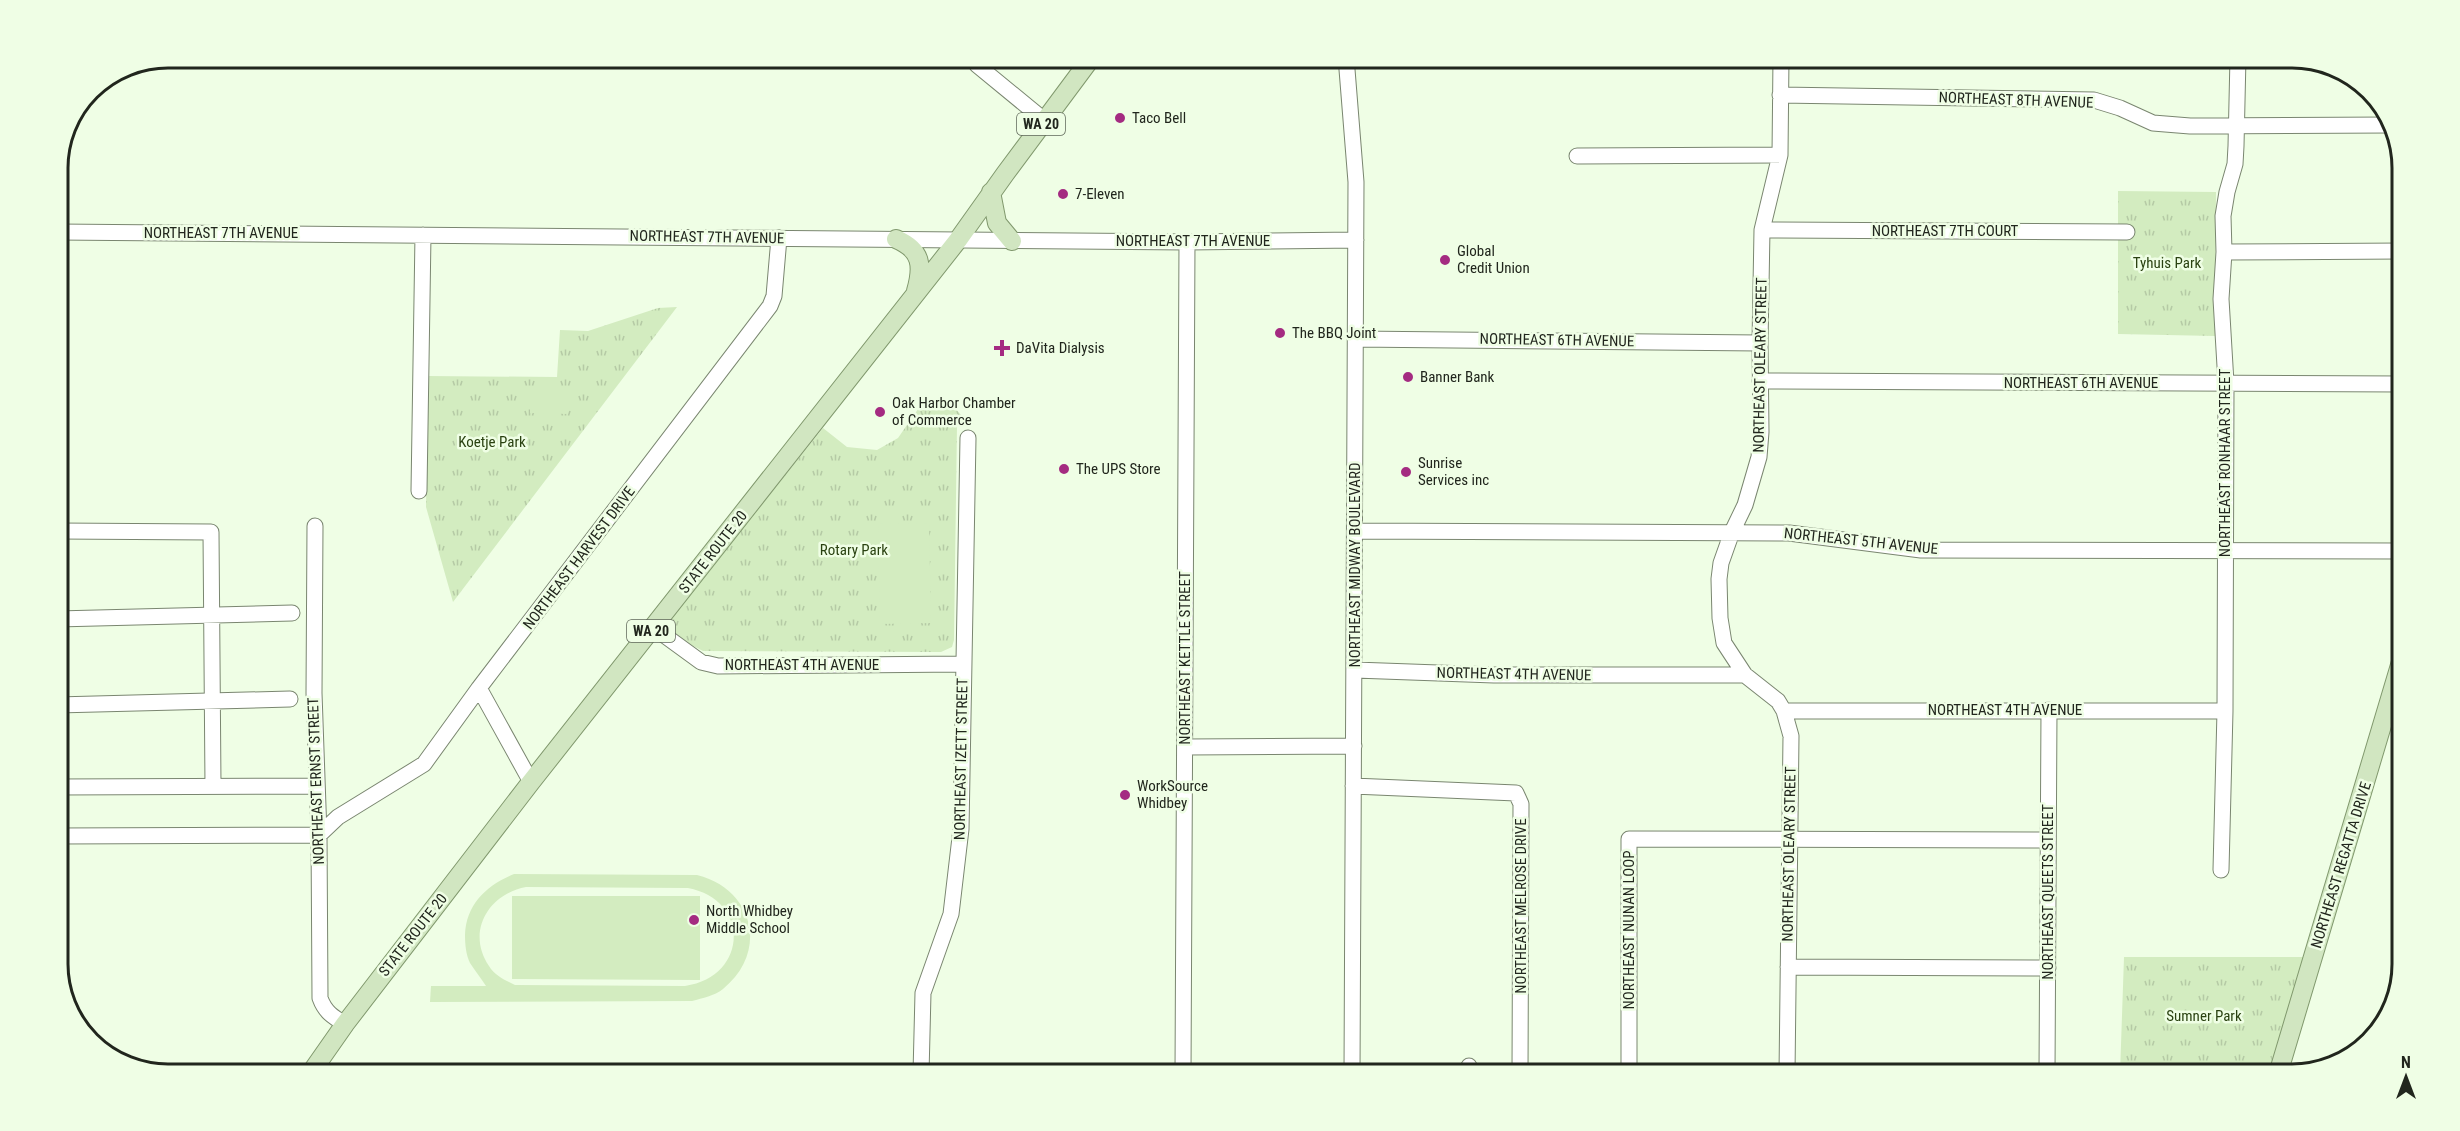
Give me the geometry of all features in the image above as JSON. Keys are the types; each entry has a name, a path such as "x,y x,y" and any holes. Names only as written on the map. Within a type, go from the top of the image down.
{"main road":[{"name":"STATE ROUTE 20","path":"317,1064 345,1024 531,782 958,240 1084,68"},
{"path":"991,192 997,223 1012,241"},
{"path":"896,239 915,250 918,257 919,281 915,295"},
{"name":"NORTHEAST REGATTA DRIVE","path":"2281,1064 2392,692"}],"street":[{"path":"981,68 1044,120"},
{"name":"NORTHEAST MIDWAY BOULEVARD","path":"1347,68 1356,182 1353,1064"},
{"name":"NORTHEAST OLEARY STREET","path":"1781,68 1780,155 1762,230 1759,457 1746,505 1720,563 1721,630 1724,643 1745,675 1778,701 1784,711 1791,736 1787,1064"},
{"name":"NORTHEAST RONHAAR STREET","path":"2221,870 2225,711 2226,383 2221,299 2224,252 2223,216 2235,164 2238,68"},
{"name":"NORTHEAST 8TH AVENUE","path":"1780,95 2094,100 2120,108 2153,123 2190,126 2383,125"},
{"path":"1577,156 1780,155"},
{"name":"NORTHEAST 7TH COURT","path":"1762,230 2127,232"},
{"name":"NORTHEAST 7TH AVENUE","path":"68,232 1012,241 1356,240"},
{"path":"419,491 423,235"},
{"name":"NORTHEAST HARVEST DRIVE","path":"319,835 338,817 424,764 479,688 770,306 775,290 779,238"},
{"name":"NORTHEAST KETTLE STREET","path":"1183,1064 1187,242"},
{"path":"2224,252 2392,251"},
{"name":"NORTHEAST 6TH AVENUE","path":"1355,339 1760,343"},
{"name":"NORTHEAST 6TH AVENUE","path":"1760,381 2392,384"},
{"name":"NORTHEAST IZETT STREET","path":"921,1064 923,993 951,914 958,866 961,824 962,664 968,438"},
{"name":"NORTHEAST ERNST STREET","path":"315,526 314,693 319,835 320,998 323,1008 345,1024"},
{"path":"68,531 211,532 213,786"},
{"name":"NORTHEAST 5TH AVENUE","path":"1355,531 1789,533 1921,550 2392,551"},
{"path":"68,619 292,613"},
{"name":"NORTHEAST 4TH AVENUE","path":"654,627 701,662 718,666 962,664"},
{"name":"NORTHEAST 4TH AVENUE","path":"1355,670 1494,675 1745,675"},
{"path":"479,688 531,782"},
{"path":"68,705 290,699"},
{"name":"NORTHEAST QUEETS STREET","path":"2047,1064 2049,710"},
{"name":"NORTHEAST 4TH AVENUE","path":"1784,711 2225,711"},
{"path":"1185,747 1353,746"},
{"path":"68,787 317,786"},
{"name":"NORTHEAST MELROSE DRIVE","path":"1353,786 1516,793 1521,804 1520,1064"},
{"path":"68,836 319,835"},
{"path":"1790,838 2048,840"},
{"name":"NORTHEAST NUNAN LOOP","path":"1629,1064 1629,839 1790,838"},
{"path":"1788,967 2048,968"}],"green space":[{"name":"Tyhuis Park","path":"2118,191 2216,192 2215,336 2118,334"},
{"name":"Koetje Park","path":"677,307 453,602 426,507 428,376 557,377 560,330 588,331 658,308"},
{"path":"530,391 568,391 568,414 530,413"},
{"name":"Rotary Park","path":"925,399 954,407 961,415 957,426 954,640 952,647 941,652 703,651 674,636 670,619 823,428 847,447 877,450 898,438"},
{"path":"929,523 931,623 880,624 878,524"},
{"path":"514,874 697,875 716,882 732,894 742,907 749,923 750,940 746,958 737,974 723,989 692,1001 430,1002 431,986 486,986 468,957 465,938 466,924 469,914 480,897","holes":["526,887 688,888 709,895 723,907 731,922 734,938 730,954 721,969 706,980 685,986 515,985 494,972 482,953 480,940 485,916 492,906 513,891"]},
{"path":"512,896 700,896 700,980 512,979"},
{"name":"Sumner Park","path":"2124,957 2304,957 2272,1064 2120,1064"}],"place":[{"name":"Taco Bell","path":"1120,118"},
{"name":"7-Eleven","path":"1063,194"},
{"name":"Global Credit Union","path":"1445,260"},
{"name":"The BBQ Joint","path":"1280,333"},
{"name":"DaVita Dialysis","path":"1002,348"},
{"name":"Banner Bank","path":"1408,377"},
{"name":"Oak Harbor Chamber of Commerce","path":"880,412"},
{"name":"The UPS Store","path":"1064,469"},
{"name":"Sunrise Services inc","path":"1406,472"},
{"name":"WorkSource Whidbey","path":"1125,795"},
{"name":"North Whidbey Middle School","path":"694,920"}]}
